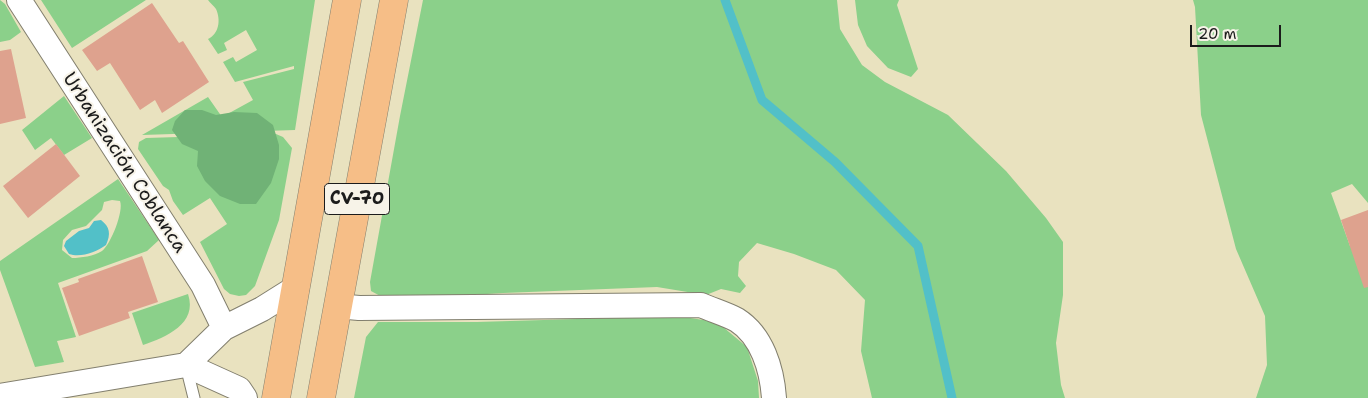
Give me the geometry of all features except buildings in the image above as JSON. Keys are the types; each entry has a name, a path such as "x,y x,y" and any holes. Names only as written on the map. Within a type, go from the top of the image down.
{"main road":[{"name":"CV-70","path":"276,398 347,0"},
{"name":"CV-70","path":"321,398 394,0"}],"street":[{"name":"Urbanización Coblanca","path":"19,0 203,285 224,328"},
{"path":"186,365 224,328 262,309 297,287"},
{"path":"337,306 359,308 701,305 736,320 752,333 763,349 774,388 774,398"},
{"path":"0,396 186,365 239,389 245,398"}],"lane":[{"path":"186,365 194,398"}],"green space":[{"path":"0,0 5,4 21,32 10,40 0,42"},
{"path":"41,0 146,0 72,48"},
{"path":"208,0 315,0 295,130 142,135 208,97 222,117 253,100 243,82 294,69 294,66 235,82 223,62 233,57 236,62 257,50 246,30 224,43 227,50 218,54 208,39 217,30 219,22 218,13"},
{"path":"423,0 837,0 840,29 862,65 885,82 948,115 1006,171 1046,218 1063,242 1063,295 1056,343 1061,385 1065,398 872,398 861,351 865,300 836,270 794,254 757,243 739,262 738,276 746,286 740,293 721,289 706,295 657,287 424,298 384,298 371,291 370,282"},
{"path":"855,0 899,0 897,5 918,69 911,77 888,68 867,46 858,25"},
{"path":"1193,0 1368,0 1368,203 1352,184 1331,193 1350,246 1368,240 1368,398 1256,398 1267,365 1265,316 1236,249 1201,115 1195,7"},
{"path":"64,96 92,138 64,155 51,138 35,150 22,130"},
{"path":"185,110 202,110 216,115 234,112 257,113 273,125 279,145 279,159 271,183 256,204 240,204 220,196 205,181 197,166 198,151 182,144 172,130 175,121"},
{"path":"276,134 283,137 292,148 279,220 255,286 246,295 230,294 224,289 200,242 227,224 210,198 183,215 173,201 169,190 163,186 138,149 139,142 146,138"},
{"path":"118,179 159,240 147,251 58,283 76,337 57,341 64,362 35,367 0,270 0,261","holes":["120,201 121,206 116,227 109,242 102,251 79,258 72,258 62,250 63,240 72,230 86,226 102,210 104,202"]},
{"path":"188,294 190,304 188,314 178,328 161,338 143,345 132,313"},
{"path":"677,316 717,322 747,347 758,381 759,398 354,398 366,337 378,322 477,322"}],"water":[{"path":"101,220 109,231 106,245 88,254 69,254 64,246 66,241 79,231 89,228 94,221"}],"waterway":[{"path":"725,0 762,100 835,162 918,246 952,398"}]}
